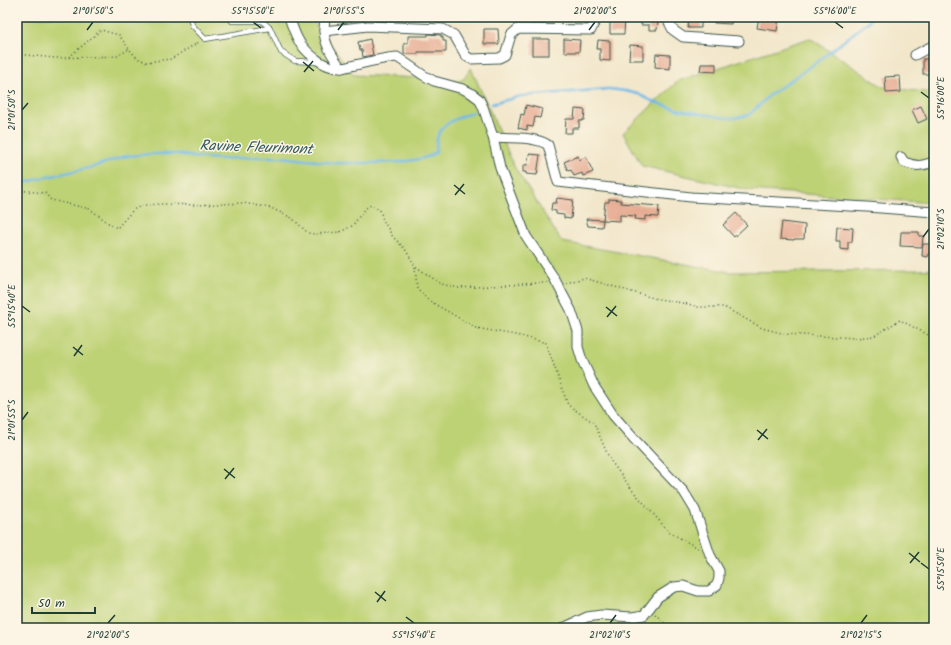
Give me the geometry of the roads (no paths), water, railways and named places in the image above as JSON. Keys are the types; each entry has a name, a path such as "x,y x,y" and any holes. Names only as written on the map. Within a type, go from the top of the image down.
{"street":[{"path":"289,17 293,30 300,42 310,54 328,66 341,68 375,60 397,57 434,81 463,89 479,99 493,137 500,168 526,236 554,278 572,310 578,331 578,347 582,360 594,386 613,416 684,492 695,510 710,555 719,570 717,585 710,591 698,592 683,586 674,587 658,597 644,615 632,617 602,615 587,617 563,628"},
{"path":"325,17 324,31 329,49 341,68"},
{"path":"324,31 368,26 443,29 454,36 466,56 471,59 499,58 505,55 511,35 518,29 591,30 597,17"},
{"path":"666,17 673,30 683,37 739,41"},
{"path":"915,55 934,46"},
{"path":"493,137 534,139 543,141 548,145 558,182 691,197 934,212"},
{"path":"901,157 904,162 913,166 934,162"}],"lane":[{"path":"190,17 192,25 205,38 270,28"},
{"path":"229,17 232,21 262,21 270,28 281,52 295,61 320,62"}],"waterway":[{"name":"Ravine Fleurimont","path":"492,104 521,96 609,89 638,94 654,102 680,110 727,118 749,115 771,94 817,62 868,22 872,17"},
{"name":"Ravine Fleurimont","path":"17,185 93,167 126,156 150,154 179,154 193,157 222,159 281,157 335,163 401,162 420,159 430,156 436,152 439,133 446,125 451,121 473,112"}]}
